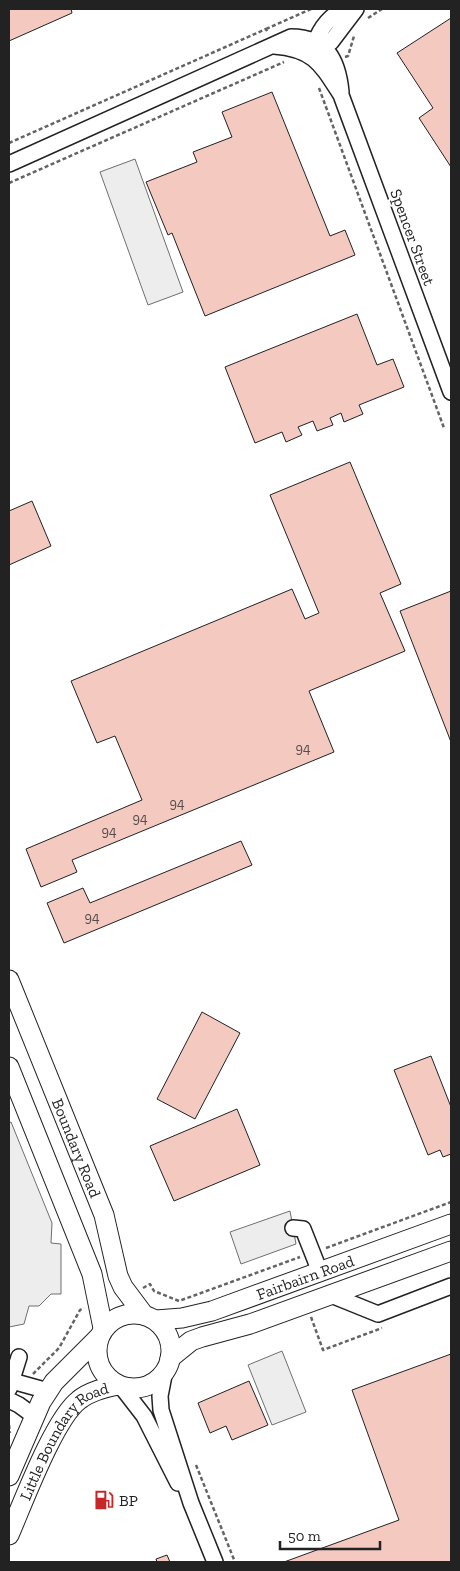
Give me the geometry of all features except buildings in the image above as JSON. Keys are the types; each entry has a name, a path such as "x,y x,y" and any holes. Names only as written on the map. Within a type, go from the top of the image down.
{"main road":[{"name":"Boundary Road","path":"9,980 104,1215 118,1276 129,1295 150,1317"},
{"name":"Boundary Road","path":"9,1067 92,1274 101,1333"},
{"name":"Fairbairn Road","path":"150,1317 182,1318 212,1311 451,1224"},
{"name":"Fairbairn Road","path":"168,1364 191,1341 250,1324 451,1251"},
{"path":"133,1313 150,1317 168,1335 171,1346 168,1364 157,1380 146,1386 129,1388 119,1385 107,1377 99,1365 96,1352 101,1333 122,1315 133,1313"},
{"name":"Little Boundary Road","path":"9,1476 34,1416 48,1391 54,1382 101,1333"},
{"name":"Little Boundary Road","path":"9,1535 62,1417 80,1398 91,1392 119,1385"}],"street":[{"path":"316,49 323,25 343,9"},
{"path":"316,49 331,42 356,9"},
{"path":"9,164 274,46"},
{"name":"Spencer Street","path":"274,46 316,49 323,67 341,95 451,392"},
{"path":"293,1228 300,1227 303,1229 320,1272"},
{"path":"331,1295 378,1314 451,1286"},
{"path":"19,1357 15,1385 48,1391"},
{"path":"168,1364 160,1396 161,1410 191,1503 214,1562"},
{"path":"119,1385 144,1416 174,1476 191,1503"},
{"path":"9,1400 34,1416"}],"path":[{"path":"9,143 311,9"},
{"path":"266,29 274,46"},
{"path":"9,184 282,62 290,62"},
{"path":"318,86 444,428"},
{"path":"129,1295 150,1284 154,1291 180,1301 451,1202"},
{"path":"15,1385 59,1348 80,1310 98,1305"},
{"path":"196,1465 235,1562"}],"shaded area":[{"path":"135,159 183,292 148,305 100,172"},
{"path":"11,1122 52,1223 51,1243 61,1244 61,1294 51,1294 39,1306 29,1306 24,1324 9,1327 9,1123"},
{"path":"290,1211 296,1244 241,1264 230,1232"},
{"path":"282,1351 306,1412 272,1425 248,1365"}],"place":[{"name":"BP","path":"104,1500"}]}
